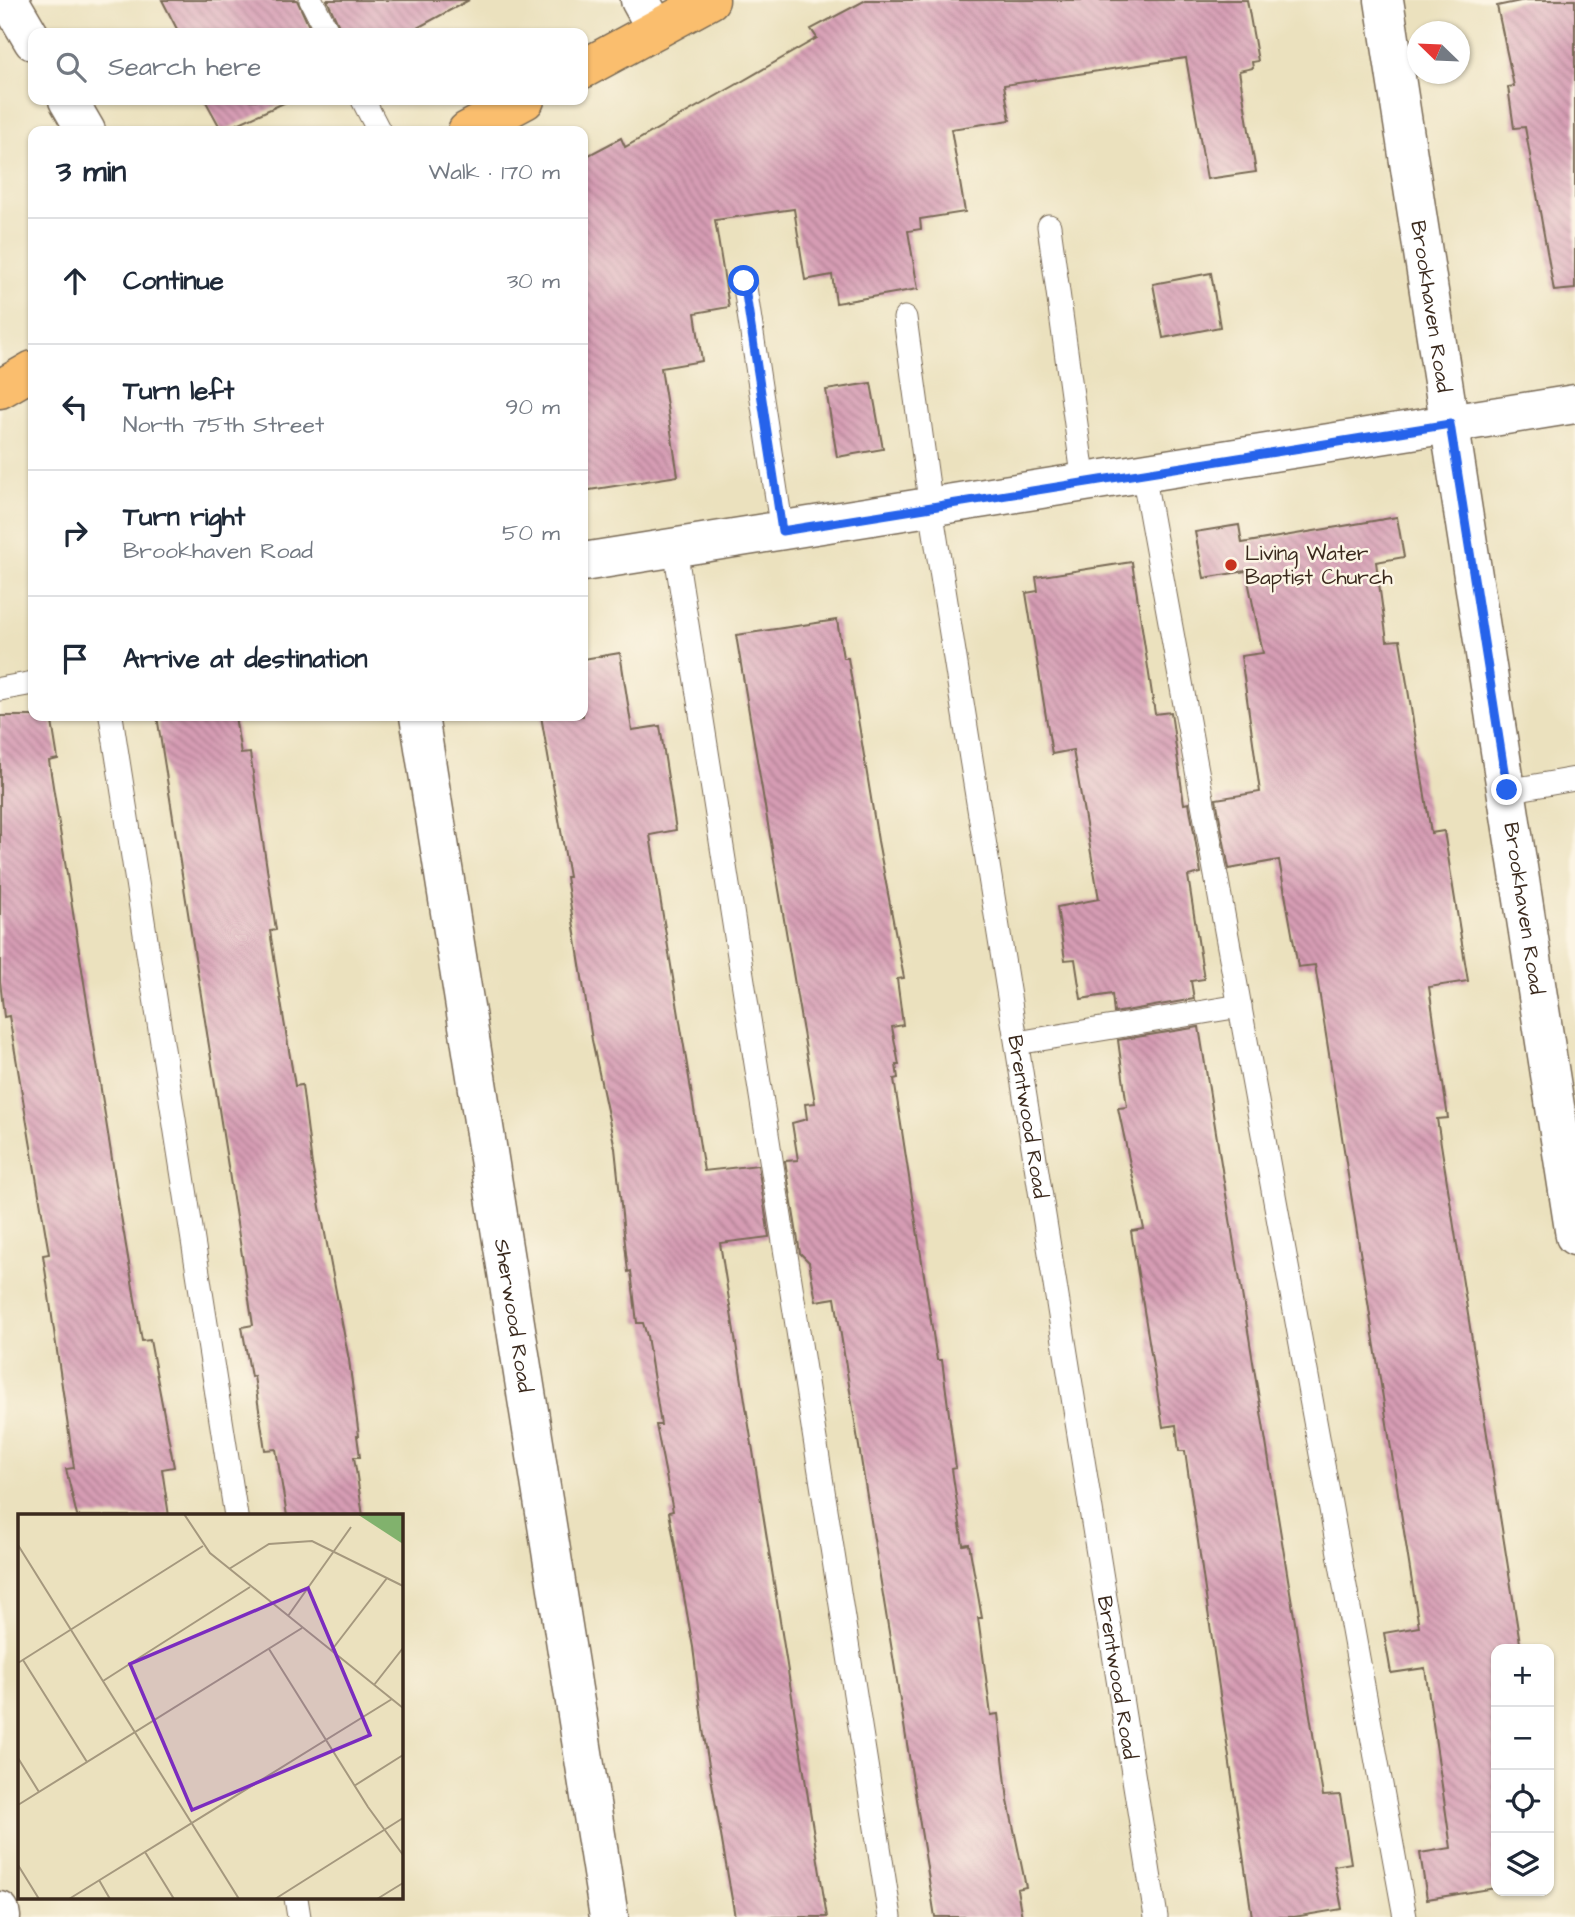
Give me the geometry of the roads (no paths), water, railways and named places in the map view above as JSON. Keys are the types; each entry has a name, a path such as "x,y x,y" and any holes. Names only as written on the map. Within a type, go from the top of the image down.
{"main road":[{"path":"588,65 648,14 710,0"},
{"path":"476,126 516,105"},
{"path":"0,389 28,373"}],"street":[{"path":"9,0 28,32"},
{"name":"Brookhaven Road","path":"1384,0 1575,1236"},
{"path":"71,105 83,126"},
{"path":"588,561 1575,404"},
{"name":"Sherwood Road","path":"420,721 610,1917"},
{"path":"0,1911 1,1917"}],"lane":[{"path":"311,0 325,28"},
{"path":"366,105 376,126"},
{"path":"1049,226 1084,483"},
{"path":"744,281 782,531"},
{"name":"Brentwood Road","path":"905,318 931,508 1156,1917"},
{"path":"1143,473 1405,1917"},
{"path":"675,548 890,1917"},
{"path":"0,688 28,684"},
{"path":"112,721 236,1514"},
{"path":"1507,790 1575,779"},
{"path":"1017,1043 1240,1006"},
{"path":"296,1899 299,1917"}],"place":[{"name":"Living Water Baptist Church","path":"1231,565"}]}
